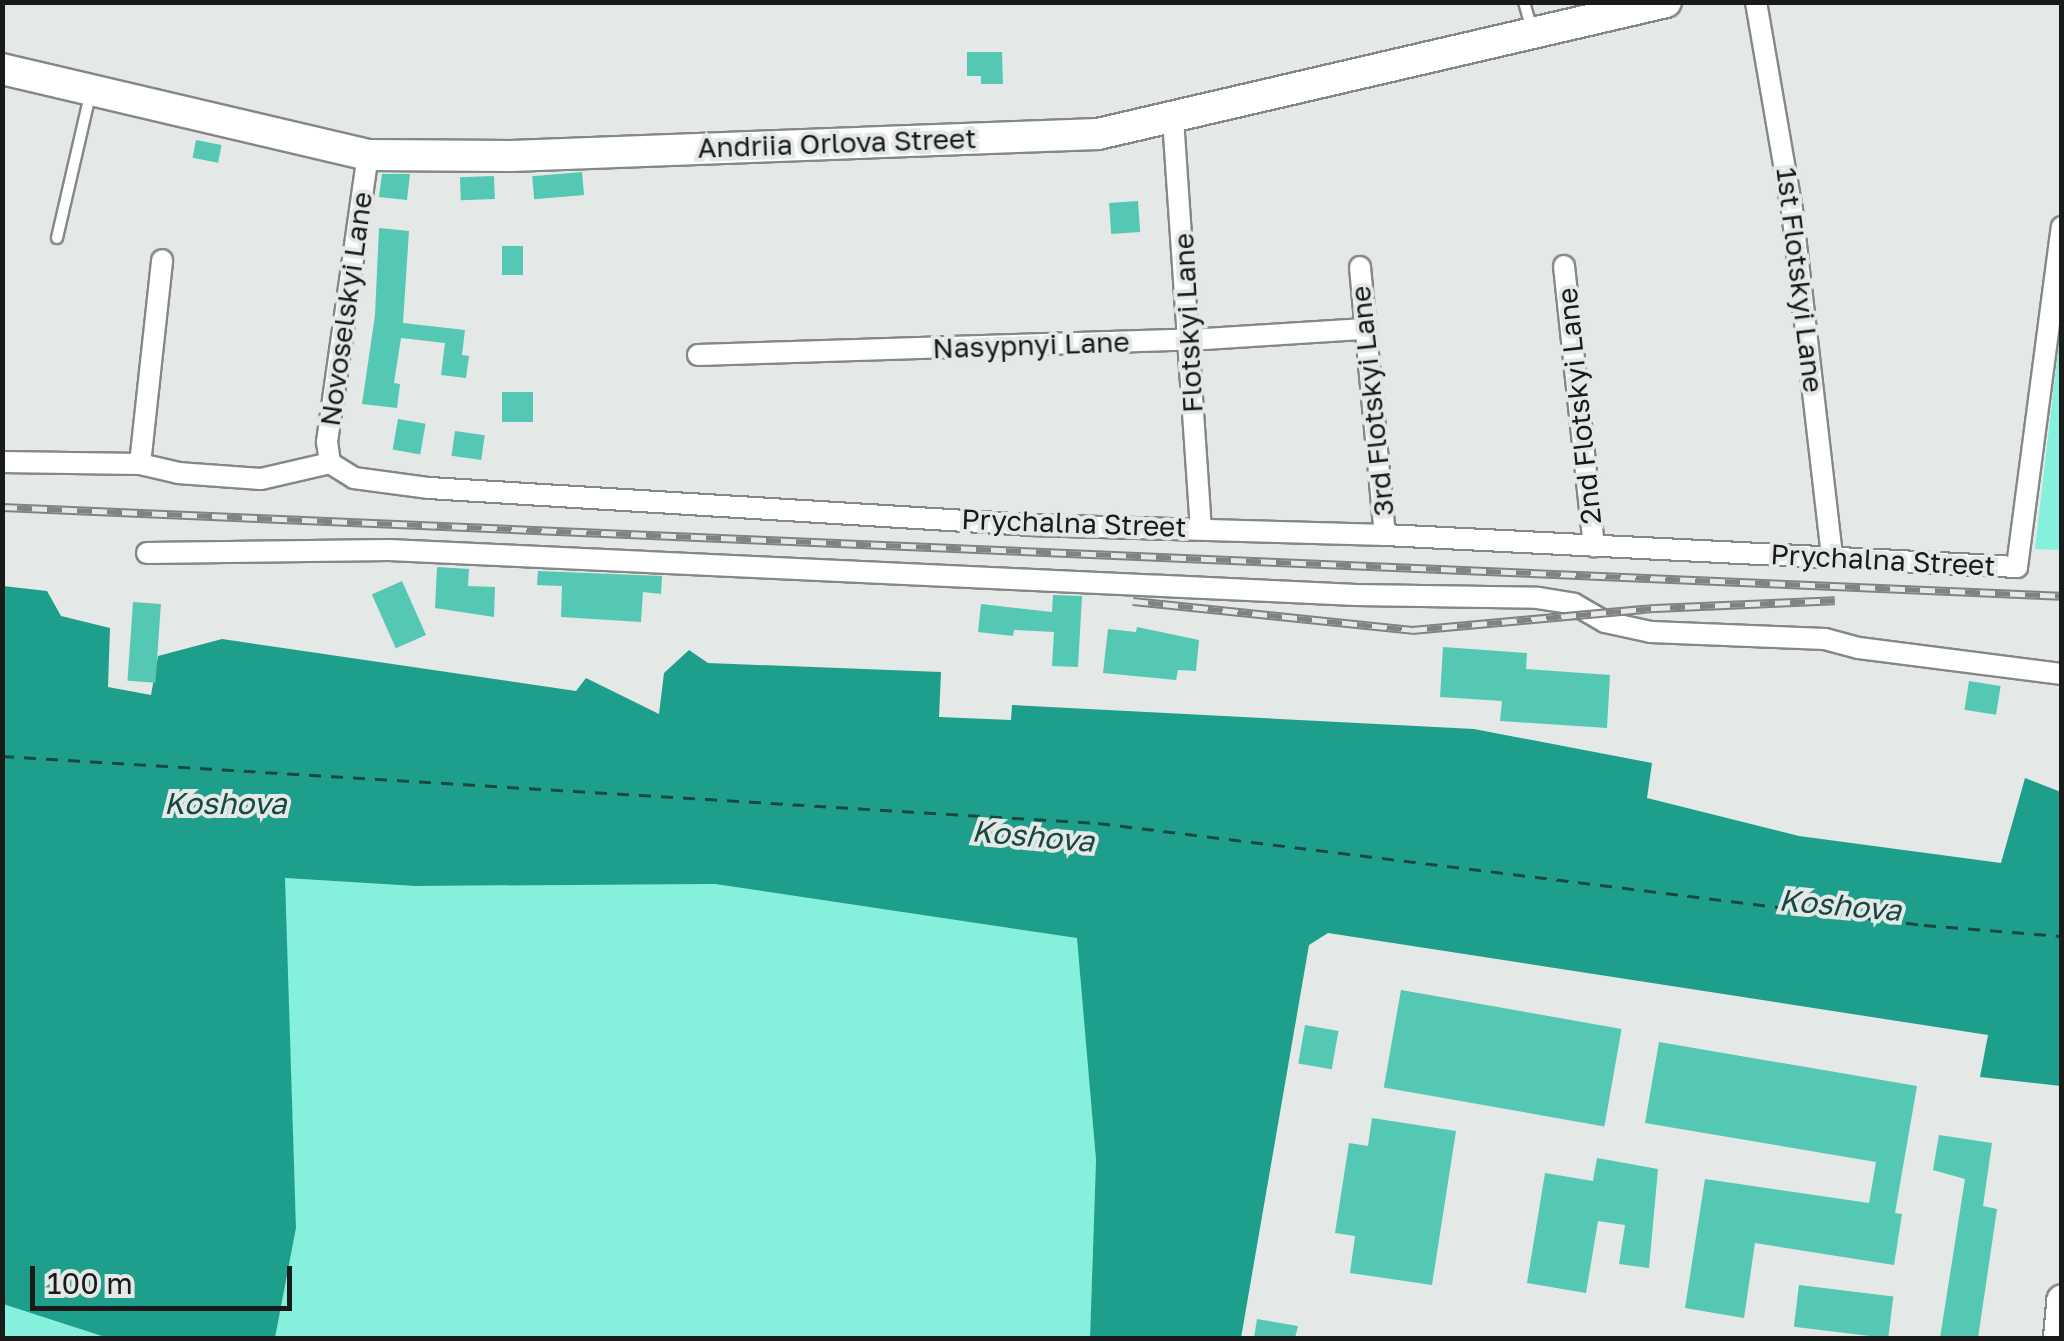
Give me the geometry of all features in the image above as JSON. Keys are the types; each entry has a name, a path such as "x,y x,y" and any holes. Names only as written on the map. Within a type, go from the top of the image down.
{"street":[{"name":"Andriia Orlova Street","path":"2,69 368,155 511,156 1098,134 1666,2"},
{"name":"1st Flotskyi Lane","path":"1756,2 1792,210 1832,558"},
{"name":"Flotskyi Lane","path":"1173,119 1201,528"},
{"name":"Novoselskyi Lane","path":"330,463 327,442 368,155"},
{"name":"Prychalna Street","path":"330,463 354,478 429,488 1030,525 1386,535 2017,567 2062,227"},
{"path":"140,464 162,260"},
{"name":"2nd Flotskyi Lane","path":"1564,266 1594,546"},
{"name":"3rd Flotskyi Lane","path":"1360,267 1386,535"},
{"name":"Nasypnyi Lane","path":"698,355 1188,340 1364,329"},
{"path":"2,462 140,464 178,473 261,479 330,463"},
{"path":"146,553 389,550 1356,595 1538,598 1574,604 1606,622 1651,632 1826,639 1859,648 2062,674"},
{"path":"2059,1338 2062,1300"}],"lane":[{"path":"1524,2 1533,34"},
{"path":"57,238 91,89"}],"shaded area":[{"path":"2061,325 2061,550 2035,549"},
{"path":"284,878 415,886 715,884 1078,938 1096,1160 1090,1338 275,1338 296,1228"},
{"path":"3,1304 108,1338 3,1338"}],"water":[{"name":"Koshova","path":"3,586 47,591 61,616 110,628 108,687 151,695 158,656 222,639 576,691 586,678 659,714 664,673 689,650 708,663 941,672 939,717 1011,720 1012,705 1474,729 1652,763 1647,798 1799,836 2001,863 2025,778 2061,792 2061,1086 1980,1077 1988,1035 1328,933 1309,945 1241,1338 1090,1338 1096,1160 1077,938 715,884 415,886 285,878 296,1228 275,1338 108,1338 3,1304"}],"building":[{"path":"967,52 1002,52 1003,84 981,84 981,76 967,76"},
{"path":"196,140 222,145 218,163 193,158"},
{"path":"582,172 584,195 534,199 532,176"},
{"path":"382,174 410,174 407,200 379,197"},
{"path":"494,176 495,199 461,200 460,177"},
{"path":"1138,201 1140,232 1111,234 1109,203"},
{"path":"379,228 409,231 403,323 465,330 462,355 469,356 466,378 441,375 445,343 401,338 394,383 400,384 397,408 362,404 375,315"},
{"path":"502,246 523,246 523,275 502,275"},
{"path":"502,392 533,392 533,422 502,422"},
{"path":"398,419 426,424 420,454 393,450"},
{"path":"455,431 485,435 481,460 452,456"},
{"path":"437,567 469,569 468,586 495,587 494,617 435,608"},
{"path":"538,571 662,576 661,594 643,592 641,622 561,617 562,586 537,585"},
{"path":"402,581 426,635 396,648 372,594"},
{"path":"1053,595 1082,596 1078,667 1052,666 1054,632 1014,630 1013,636 978,632 981,604 1052,612"},
{"path":"133,602 161,604 155,683 127,681"},
{"path":"1137,627 1199,640 1196,671 1178,670 1176,680 1103,673 1108,629 1136,632"},
{"path":"1443,647 1527,653 1526,669 1610,675 1607,728 1500,721 1502,701 1440,697"},
{"path":"1969,681 2001,686 1996,715 1964,710"},
{"path":"1401,990 1622,1029 1604,1126 1384,1087"},
{"path":"1305,1025 1338,1031 1332,1069 1298,1063"},
{"path":"1659,1042 1917,1086 1895,1213 1902,1214 1894,1265 1755,1243 1744,1318 1685,1308 1705,1179 1869,1203 1876,1162 1645,1123"},
{"path":"1372,1118 1456,1131 1432,1285 1350,1273 1355,1236 1335,1233 1349,1143 1368,1146"},
{"path":"1939,1135 1992,1143 1983,1206 1997,1209 1978,1338 1940,1338 1965,1179 1933,1170"},
{"path":"1597,1158 1658,1169 1649,1268 1619,1264 1625,1225 1598,1221 1586,1293 1527,1283 1545,1173 1593,1181"},
{"path":"1799,1285 1893,1297 1888,1338 1794,1327"},
{"path":"1257,1319 1298,1326 1295,1338 1254,1338"}],"ferry route":[{"path":"2,756 1098,823 1924,925 2062,936"}],"railway":[{"path":"2,507 2062,596"},
{"path":"1133,601 1412,630 1655,608 1835,600"}]}
